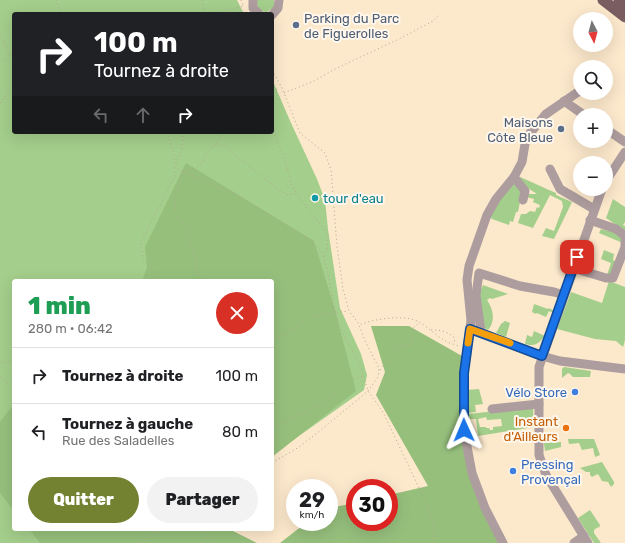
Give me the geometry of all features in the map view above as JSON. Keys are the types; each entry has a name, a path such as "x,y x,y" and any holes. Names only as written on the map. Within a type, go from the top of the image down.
{"main road":[{"path":"603,0 625,17"},
{"path":"619,0 625,5"}],"street":[{"path":"274,12 278,8 279,0"},
{"path":"247,4 257,12"},
{"path":"504,543 485,508 472,473 464,430 464,373 471,320 468,280 469,266 488,215 496,199 514,177 522,162 526,138 546,114 573,95"},
{"path":"564,101 574,108"},
{"path":"613,134 625,142"},
{"path":"613,170 625,152"},
{"path":"550,169 560,189 594,209"},
{"path":"514,177 525,191 523,200"},
{"path":"574,543 586,540 542,466 540,455 539,367 599,196"},
{"path":"590,220 616,229 625,236"},
{"path":"573,268 606,278 612,278 625,246 625,241"},
{"path":"481,332 476,295 479,273 520,286 564,295"},
{"path":"470,329 542,356 572,363 625,369"},
{"path":"492,409 539,404"}],"path":[{"path":"56,0 61,12"},
{"path":"202,0 205,12"},
{"path":"241,0 247,4"},
{"path":"217,12 247,4"},
{"path":"284,93 314,81 337,68 399,39 433,21 439,15"},
{"path":"0,33 11,58 0,63"},
{"path":"274,74 284,93 300,133 325,153 331,170 337,246 343,289 349,311 359,325 379,371"},
{"path":"0,103 12,88"},
{"path":"274,90 279,89"},
{"path":"274,127 275,136 284,158 293,188 328,234 327,248 324,257"},
{"path":"160,279 143,259 141,242 175,176 174,154 167,134"},
{"path":"175,168 182,148 184,134"},
{"path":"182,171 195,168 202,163 207,152 221,138 222,134"},
{"path":"215,144 227,147 251,169 280,191 288,195 297,193"},
{"path":"175,168 209,183 231,190 308,238 322,252 327,269 332,303 339,325 361,368 368,391 383,412 428,507 434,524 434,543"},
{"path":"182,171 176,191 175,207 177,217 187,228 196,259 196,268 202,279"},
{"path":"274,340 316,315 349,311"},
{"path":"359,325 371,320 395,318 414,320 431,330 443,340 467,349"},
{"path":"274,462 299,447 368,391 378,377 379,371 400,346 412,344 414,327 420,323"},
{"path":"431,330 443,330 448,332 456,340 455,345"},
{"path":"0,363 12,361"},
{"path":"274,427 328,401 353,379 364,376"},
{"path":"0,377 8,382 12,382"},
{"path":"141,543 158,531"},
{"path":"204,531 210,543"}],"green space":[{"path":"0,0 237,0 243,12 12,12 12,134 274,134 274,84 325,200 340,308 361,354 367,375 364,390 274,454 274,279 12,279 12,531 164,531 147,543 0,543"},
{"path":"257,0 274,0 274,7 267,12 262,11 258,7"},
{"path":"186,163 314,241 335,310 356,391 274,455 274,279 143,279 147,267 145,247"},
{"path":"520,177 572,202 554,239 542,236 546,228 554,231 563,207 562,201 550,195 533,228 518,223 521,214 526,214 530,211 535,212 537,207 539,208 540,205 533,202 534,199 526,197 527,194 537,194 520,183"},
{"path":"514,181 522,192 518,212 516,212 513,222 510,221 509,225 490,217 491,212"},
{"path":"613,199 625,207 625,222 623,225 625,226 625,233 622,229 606,218"},
{"path":"601,229 620,234 623,243 599,233"},
{"path":"604,250 614,254 613,260 617,262 611,277 607,275 611,263 601,259"},
{"path":"609,281 625,287 625,340 623,347 616,341 595,339 557,329 571,292 602,303"},
{"path":"483,285 508,294 487,300 493,315 492,323 488,330 483,327 479,295"},
{"path":"534,304 555,311 554,313 549,311 546,317 537,313 536,314 532,312"},
{"path":"505,321 510,323 506,337 496,333 501,324"},
{"path":"371,326 409,326 462,356 467,468 501,543 280,543 295,531 338,531 338,506 346,505 346,531 398,531 398,493 428,486 376,395 385,372"},
{"path":"534,331 545,336 535,345 525,344 527,335 532,337"},
{"path":"564,367 591,371 590,377 573,377 568,373 562,378 562,369"},
{"path":"479,389 483,404 475,405 476,412 467,413 467,390"},
{"path":"12,407 12,508 0,493 0,422"},
{"path":"533,407 534,427 478,436 476,419 470,419 468,414","holes":["486,417 487,420 501,419 502,426 493,427 493,430 486,427 480,427 478,419"]},
{"path":"568,439 594,439 600,455 595,457 593,448 582,450 579,443 569,444"},
{"path":"561,442 561,447 545,451 544,443"},
{"path":"602,462 614,482 611,487 608,482 602,481 598,474 592,477 590,472 586,472 580,468"},
{"path":"590,510 600,525 599,528 598,527 594,530 594,533 601,543 594,543 578,518"},
{"path":"31,531 233,531 257,543 40,543"}],"slow traffic":[{"path":"468,343 470,329 510,343"}],"place":[{"name":"Parking du Parc de Figuerolles","path":"296,25"},
{"name":"Maisons Côte Bleue","path":"561,129"},
{"name":"tour d'eau","path":"315,198"},
{"name":"Vélo Store","path":"575,392"},
{"name":"Instant d'Ailleurs","path":"566,428"},
{"name":"Pressing Provençal","path":"513,471"}],"route":[{"path":"464,430 464,373 470,329 530,350 542,356 577,257"}]}
